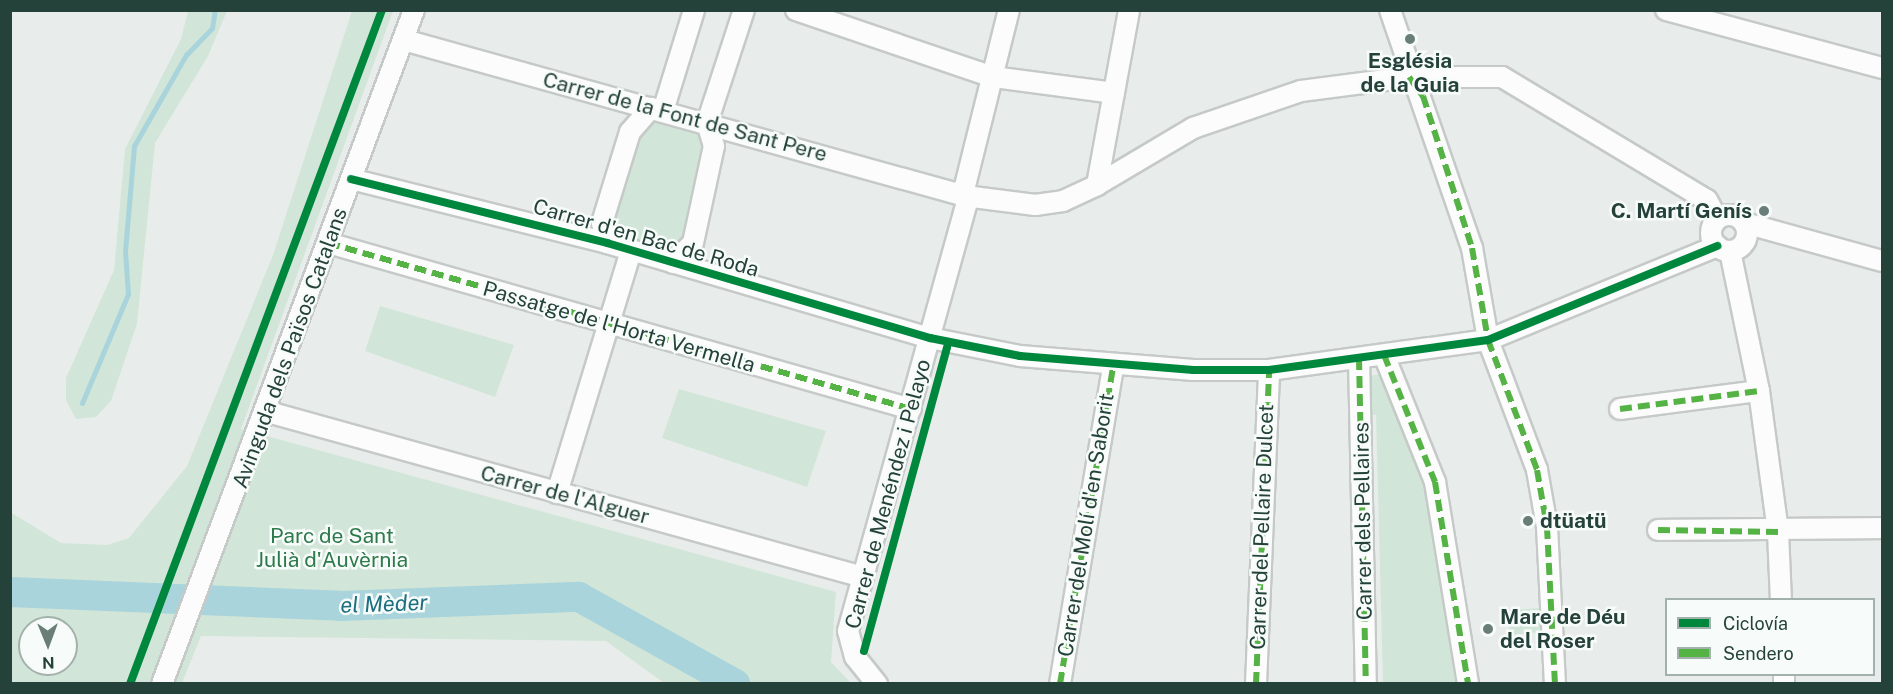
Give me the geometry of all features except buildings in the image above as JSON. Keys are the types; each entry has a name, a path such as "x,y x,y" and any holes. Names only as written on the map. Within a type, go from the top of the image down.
{"street":[{"name":"Avinguda dels Països Catalans","path":"162,684 268,412 414,10"},
{"path":"607,243 602,223 630,132 657,110 694,10"},
{"path":"673,263 693,243 714,146 707,123 744,10"},
{"path":"796,10 993,77 1114,93"},
{"name":"Carrer de Menéndez i Pelayo","path":"877,684 848,642 863,577 930,338 1009,10"},
{"path":"1097,185 1129,10"},
{"path":"1390,10 1409,77 1423,96 1472,248 1488,340 1537,470 1547,527 1555,684"},
{"path":"1666,10 1708,16 1882,68"},
{"name":"Carrer de la Font de Sant Pere","path":"404,40 965,196 1035,205 1063,201 1097,185 1193,128 1245,108 1301,91 1409,77 1502,77 1707,200 1718,219"},
{"name":"Carrer d'en Bac de Roda","path":"351,179 607,243 930,338 1020,356 1113,366 1269,370 1488,340 1723,248"},
{"path":"1781,598 1778,532 1759,392 1723,248 1711,235 1718,219 1729,214 1745,223 1882,261"},
{"path":"1723,248 1745,241 1745,223"},
{"name":"Passatge de l'Horta Vermella","path":"328,243 608,325 911,409"},
{"path":"557,493 631,251"},
{"path":"1384,355 1435,482 1468,684"},
{"name":"Carrer dels Pellaires","path":"1359,358 1366,684"},
{"name":"Carrer del Molí d'en Saborit","path":"1059,684 1113,366"},
{"name":"Carrer del Pellaire Dulcet","path":"1256,684 1269,370"},
{"path":"1620,409 1759,392"},
{"name":"Carrer de l'Alguer","path":"268,412 863,577"},
{"path":"1658,530 1778,532 1882,528"}],"green space":[{"path":"188,11 227,11 208,56 155,143 137,324 111,401 96,417 76,419 66,400 66,378 114,270 125,149 181,39"},
{"name":"Parc de Sant Julià d'Auvèrnia","path":"352,11 393,11 241,429 836,592 831,662 851,683 664,683 606,641 201,636 182,683 11,683 10,512 61,543 107,545 129,538 187,466 273,255"},
{"path":"652,119 706,138 686,238 671,254 609,232 637,131"},
{"path":"380,306 514,345 495,397 365,351"},
{"path":"1390,374 1426,483 1458,683 1383,683 1376,415 1364,415 1363,376"},
{"path":"679,389 826,431 807,487 662,438"},
{"path":"1541,608 1542,632 1510,635 1507,610"}],"waterway":[{"path":"82,403 128,294 125,251 134,146 186,55 212,28 215,10"},
{"name":"el Mèder","path":"10,592 341,606 579,597 735,684"}],"marked path":[{"path":"1409,77 1423,96 1472,248 1488,340 1537,470 1547,527 1555,684"},
{"path":"328,243 911,409"},
{"path":"1384,355 1435,482 1468,684"},
{"path":"1359,358 1366,684"},
{"path":"1060,684 1113,366"},
{"path":"1256,684 1269,370"},
{"path":"1620,409 1759,391"},
{"path":"1658,530 1778,532"}],"cycle path":[{"path":"130,684 382,10"},
{"path":"351,179 607,243 930,338 1020,356 1193,370 1269,370 1488,340 1717,246"},
{"path":"864,651 947,347"}],"place":[{"name":"Església de la Guia","path":"1410,39"},
{"name":"C. Martí Genís","path":"1764,211"},
{"name":"dtüatü","path":"1528,521"},
{"name":"Mare de Déu del Roser","path":"1488,629"}]}
